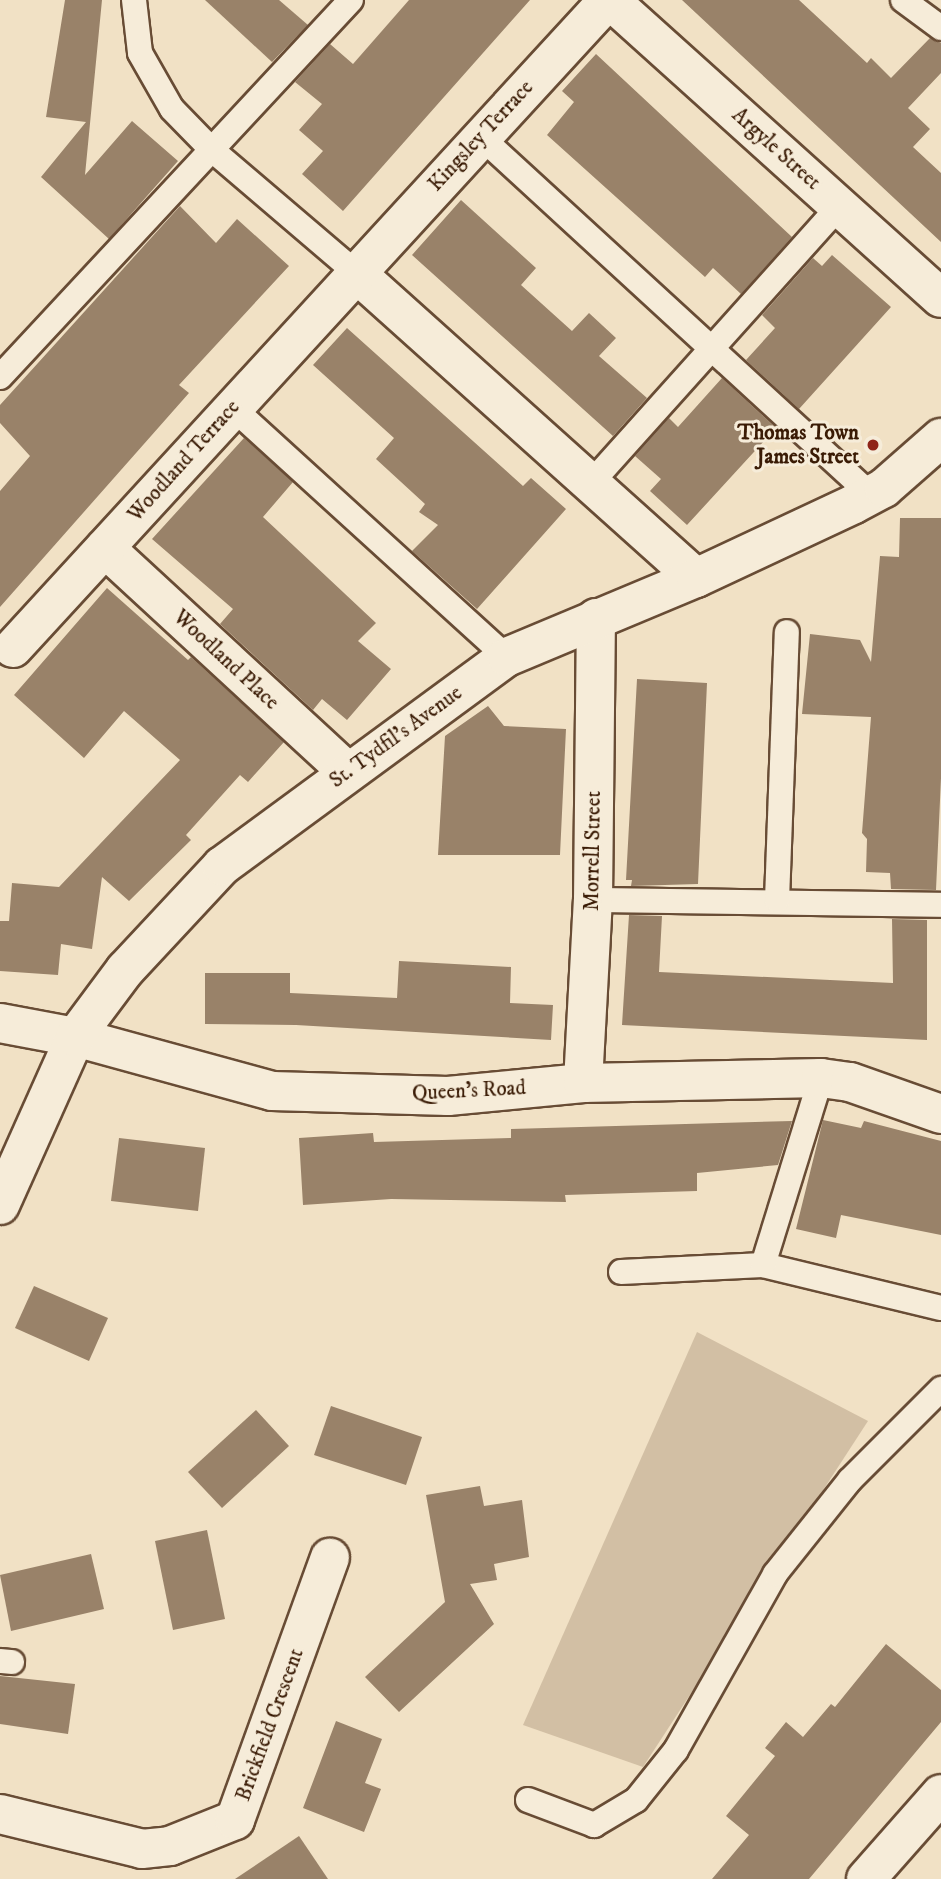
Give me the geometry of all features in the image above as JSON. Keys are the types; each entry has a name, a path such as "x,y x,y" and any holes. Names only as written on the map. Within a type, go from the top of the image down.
{"street":[{"name":"Kingsley Terrace","path":"355,272 609,0"},
{"name":"Argyle Street","path":"609,0 941,299"},
{"name":"Woodland Terrace","path":"13,648 355,272"},
{"path":"355,272 696,578"},
{"name":"St. Tydfil's Avenue","path":"0,1205 75,1037 125,970 222,866 347,771 507,657 696,578 871,495 941,438"},
{"name":"Woodland Place","path":"105,548 347,771"},
{"name":"Morrell Street","path":"583,1083 593,900 596,618"},
{"name":"Queen's Road","path":"0,1023 75,1037 272,1091 447,1096 583,1083 821,1078 850,1082 941,1114"},
{"name":"Brickfield Crescent","path":"0,1814 142,1849 170,1846 235,1820 330,1558"},
{"path":"870,1878 941,1794"}],"lane":[{"path":"134,0 140,54 172,109 211,149 355,272"},
{"path":"0,377 351,0"},
{"path":"903,0 941,28"},
{"path":"481,136 871,495"},
{"path":"591,483 839,207"},
{"path":"233,408 507,657"},
{"path":"777,900 787,632"},
{"path":"593,900 777,900 941,905"},
{"path":"763,1265 821,1078"},
{"path":"621,1272 763,1265 941,1308"},
{"path":"528,1800 594,1825 636,1800 676,1749 775,1574 850,1480 941,1389"}],"shaded area":[{"path":"697,1332 868,1421 643,1767 523,1725"}],"building":[{"path":"65,0 102,0 85,175 132,121 178,161 109,239 41,177 86,122 46,117"},
{"path":"205,0 279,0 308,25 272,62"},
{"path":"409,0 530,0 343,211 302,174 323,151 299,130 322,104 295,82 330,44 353,64"},
{"path":"682,0 799,0 867,63 871,58 891,78 930,38 941,43 941,73 908,108 930,129 913,147 941,173 941,242"},
{"path":"596,54 792,237 741,294 713,268 705,277 547,135 574,102 562,91"},
{"path":"461,200 536,268 521,285 572,331 589,313 616,338 599,356 647,398 613,436 412,255"},
{"path":"180,206 216,243 237,219 289,266 179,385 189,393 0,607 0,491 30,456 0,423 0,405"},
{"path":"832,255 891,307 799,409 746,360 775,328 762,315 813,258 822,266"},
{"path":"347,328 523,486 531,478 566,509 477,609 412,551 438,525 419,512 425,504 376,459 394,438 313,365"},
{"path":"722,378 776,428 687,525 650,491 661,479 635,456 669,418 678,427"},
{"path":"244,438 293,482 263,517 376,623 358,641 391,669 347,720 322,699 313,710 220,624 233,609 152,539"},
{"path":"900,518 941,518 941,778 936,890 891,889 890,873 866,872 867,839 862,833 871,717 802,714 810,634 860,640 871,662 880,556 899,557"},
{"path":"107,588 188,660 191,657 284,742 248,782 240,775 186,835 191,840 129,901 102,877 92,949 61,944 58,975 0,971 0,921 9,921 12,883 59,887 180,760 124,711 84,758 14,695"},
{"path":"637,679 707,683 698,884 631,886 632,880 626,880"},
{"path":"488,706 504,726 566,729 560,855 438,855 445,736"},
{"path":"629,915 662,916 659,972 893,983 892,919 927,920 927,1040 622,1025"},
{"path":"399,961 511,967 510,1003 553,1005 551,1040 296,1025 205,1024 205,973 290,973 290,993 397,998"},
{"path":"823,1120 861,1128 864,1121 941,1141 941,1235 841,1215 836,1238 796,1229"},
{"path":"792,1121 778,1165 697,1173 697,1191 565,1195 566,1202 391,1199 303,1205 299,1138 373,1133 374,1142 511,1138 511,1129"},
{"path":"119,1138 205,1148 198,1211 111,1201"},
{"path":"34,1286 108,1318 89,1361 15,1328"},
{"path":"331,1406 422,1437 406,1485 314,1455"},
{"path":"256,1410 289,1446 222,1508 188,1472"},
{"path":"480,1486 484,1506 522,1500 529,1557 494,1564 497,1580 470,1584 494,1624 399,1712 365,1677 445,1602 426,1495"},
{"path":"207,1530 225,1619 173,1630 155,1541"},
{"path":"91,1554 104,1609 11,1631 0,1575"},
{"path":"886,1644 941,1690 941,1722 809,1879 712,1879 749,1835 726,1816 775,1756 765,1748 786,1722 803,1737 831,1704 835,1707"},
{"path":"0,1676 75,1684 68,1734 0,1724"},
{"path":"336,1721 382,1739 365,1783 381,1789 364,1832 303,1808"},
{"path":"299,1836 328,1879 235,1879"}],"place":[{"name":"Thomas Town James Street","path":"873,445"}]}
